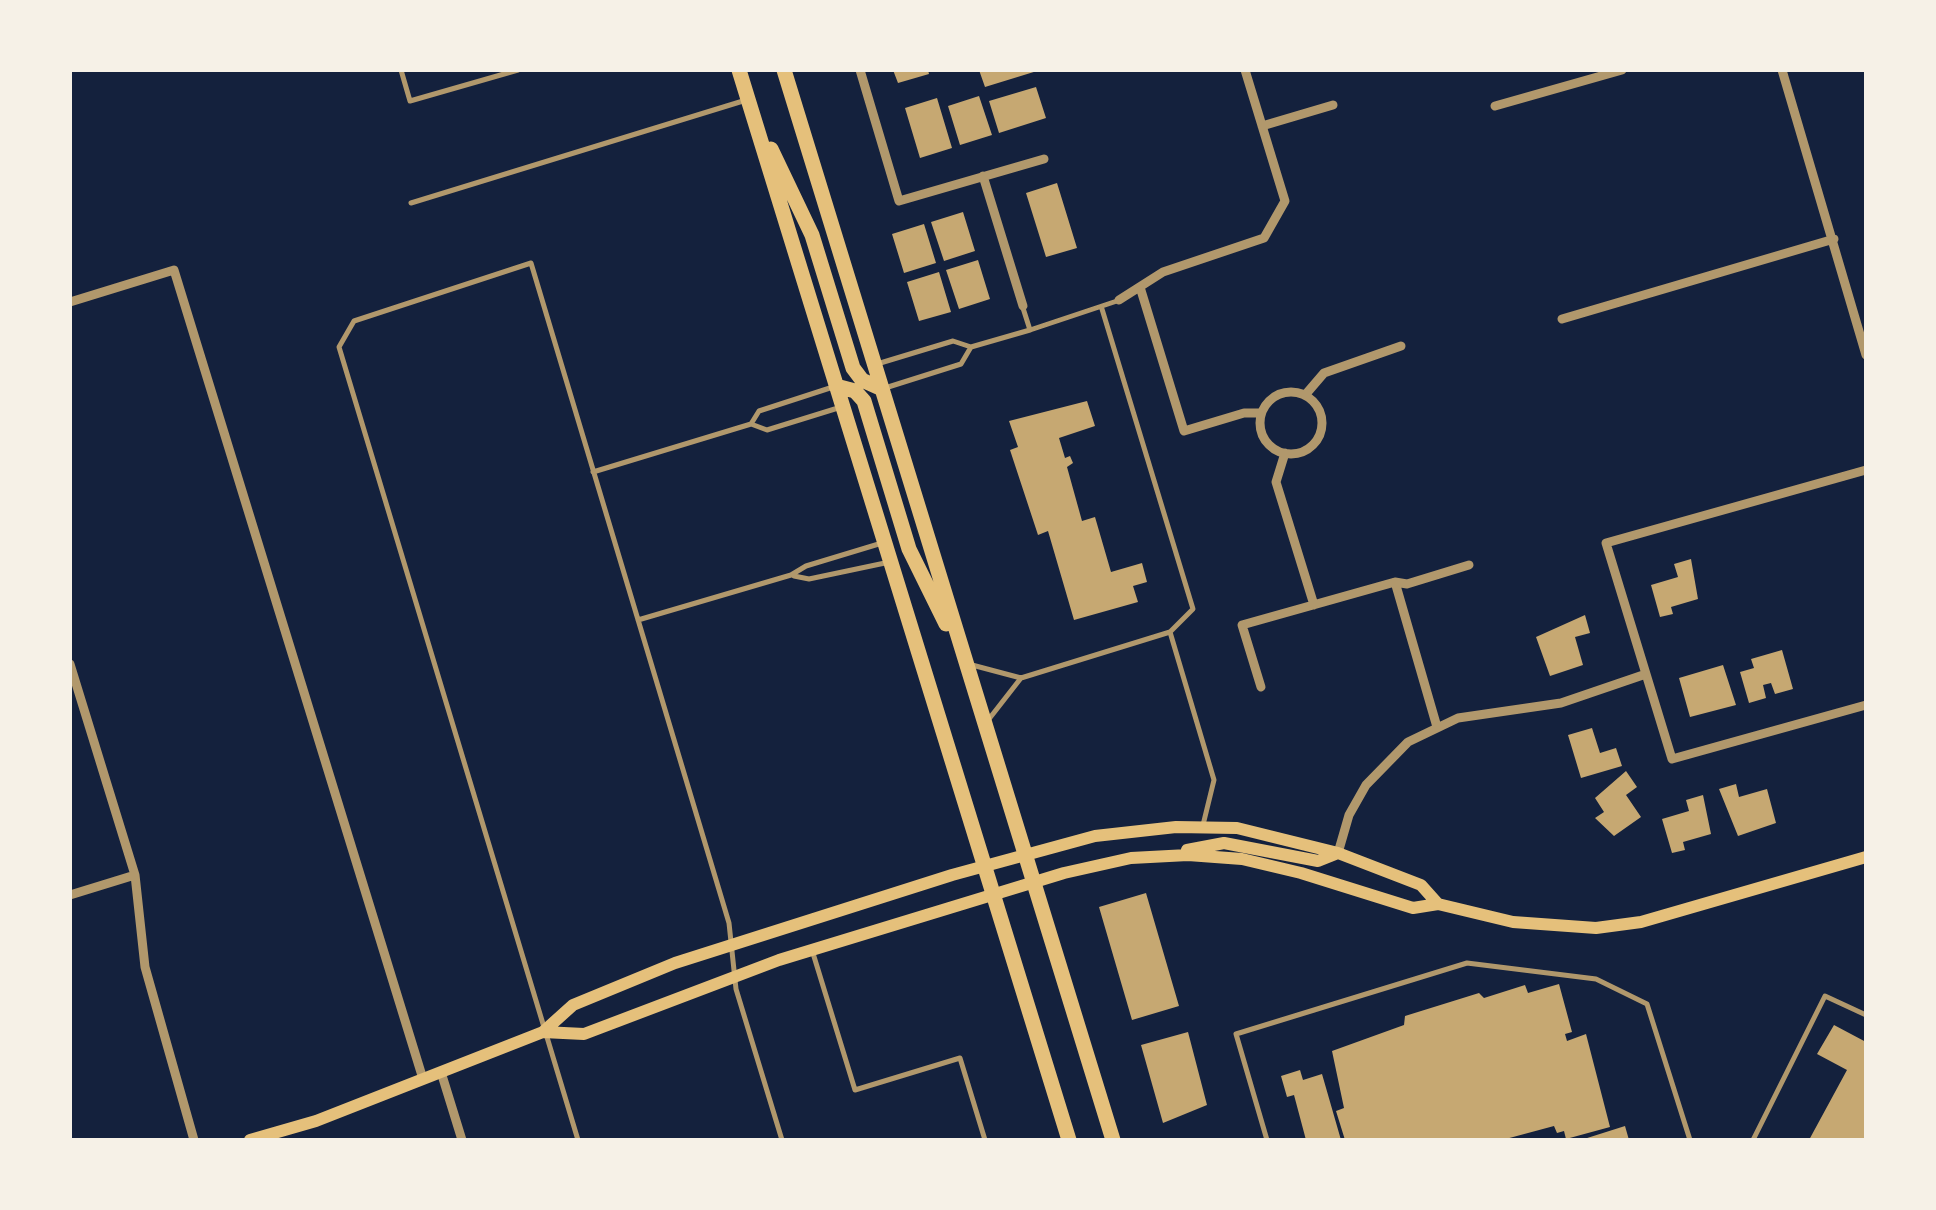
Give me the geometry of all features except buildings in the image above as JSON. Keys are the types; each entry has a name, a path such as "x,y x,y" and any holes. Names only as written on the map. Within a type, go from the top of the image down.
{"main road":[{"path":"739,70 1069,1140"},
{"path":"775,70 794,99"},
{"path":"784,70 1113,1140"},
{"path":"748,100 812,235 853,368 862,380 882,389"},
{"path":"836,386 855,391 864,401 909,549 965,663"},
{"path":"250,1140 423,1080 544,1032 573,1005 732,943 1024,854 1127,830 1238,828 1338,853 1420,886 1438,904"},
{"path":"544,1032 584,1034 734,976 1033,882 1224,843 1318,861 1338,853"},
{"path":"1160,855 1242,859 1301,872 1413,908 1438,904 1512,922 1596,928 1641,922 1866,857"}],"street":[{"path":"860,70 899,201 1044,158"},
{"path":"1119,300 1163,272 1264,238 1286,201 1245,70"},
{"path":"1496,106 1622,70"},
{"path":"1782,70 1866,355"},
{"path":"1262,126 1333,105"},
{"path":"984,176 1023,306"},
{"path":"1562,319 1834,239"},
{"path":"70,302 174,270 423,1080"},
{"path":"1140,287 1184,431 1244,413 1261,413"},
{"path":"1306,394 1324,374 1402,346"},
{"path":"1284,392 1306,394 1320,410 1322,432 1303,452 1284,454 1262,435 1261,413 1274,396 1284,392"},
{"path":"1284,454 1276,482 1314,604"},
{"path":"1866,470 1606,543 1672,760 1866,705"},
{"path":"1261,687 1242,626 1394,582 1407,584 1469,565"},
{"path":"1394,582 1437,726"},
{"path":"70,664 136,875 144,966 194,1140"},
{"path":"1338,853 1366,785 1408,742 1437,726 1470,716 1561,703 1646,674"},
{"path":"70,895 136,875"},
{"path":"441,1072 462,1140"}],"lane":[{"path":"402,70 410,100 518,70"},
{"path":"411,203 748,100"},
{"path":"578,1140 339,347 354,321 531,264 732,943 734,976 782,1140"},
{"path":"874,365 953,340 970,348 1102,309 1119,300"},
{"path":"1023,306 1030,330"},
{"path":"965,663 1022,678 1170,632 1194,609 1102,309"},
{"path":"882,389 961,364 970,348"},
{"path":"751,424 759,412 836,386"},
{"path":"594,472 751,424 767,430 842,407"},
{"path":"638,620 790,576 806,566 884,542"},
{"path":"790,576 809,579 890,562"},
{"path":"1170,632 1214,780 1203,826"},
{"path":"984,726 1022,678"},
{"path":"812,950 855,1090 960,1058 985,1140"},
{"path":"1267,1140 1236,1034 1466,963 1596,979 1648,1004 1690,1140"},
{"path":"1753,1140 1825,996 1866,1015"}]}
